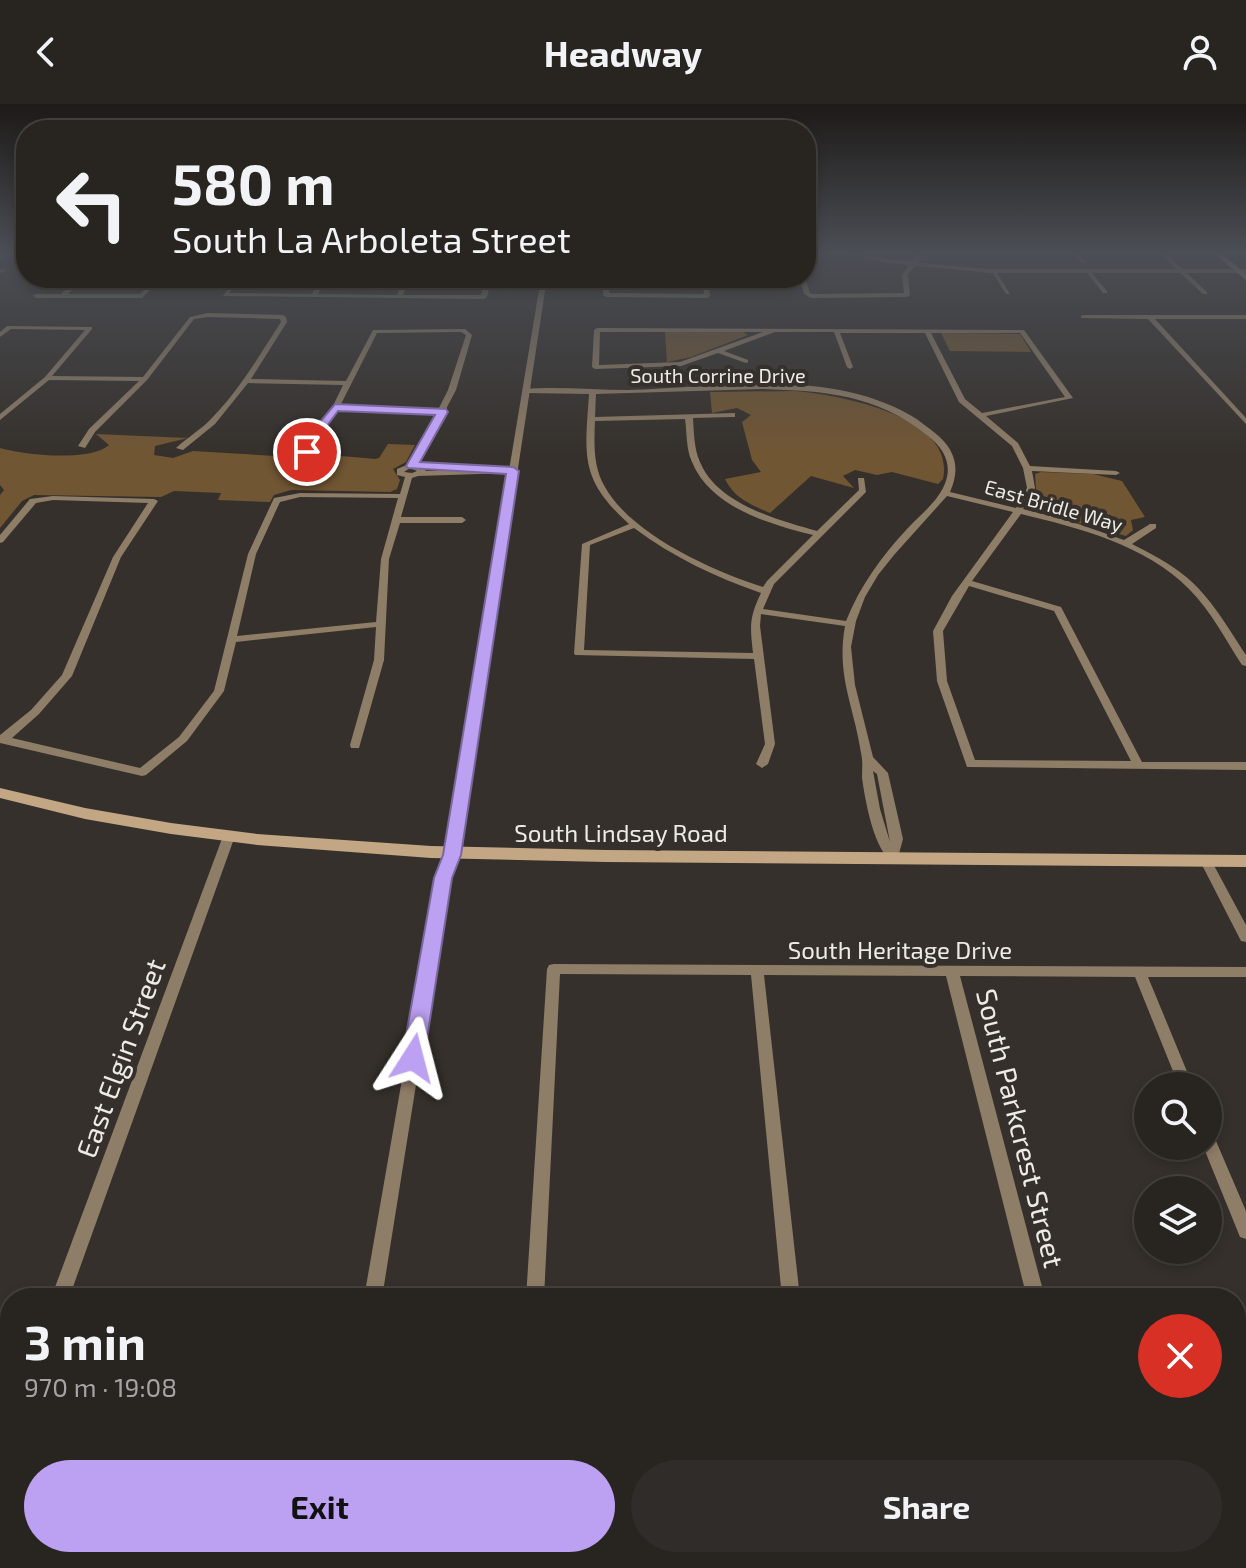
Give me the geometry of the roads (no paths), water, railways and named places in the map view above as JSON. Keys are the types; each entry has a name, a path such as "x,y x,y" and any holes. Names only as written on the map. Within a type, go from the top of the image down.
{"main road":[{"name":"South Lindsay Road","path":"0,793 101,815 229,836 452,855 1246,861"}],"street":[{"path":"82,446 92,431 145,379 190,320"},
{"path":"180,448 200,436 246,381 284,320"},
{"path":"375,1288 443,878 452,855 538,320"},
{"path":"1153,320 1246,422"},
{"path":"0,335 9,327 90,328 47,378 0,418"},
{"path":"775,330 682,366 595,367 597,330 775,330 836,330 1022,331 1069,398 982,415"},
{"path":"836,330 850,367"},
{"path":"307,452 310,441 335,408 375,331 467,332 452,390 402,496 385,559 379,660 355,745"},
{"path":"927,331 962,400 1015,445 1027,468 1031,488 1017,513 957,596 938,631 942,681 971,764 1246,766"},
{"path":"717,350 746,361"},
{"path":"47,378 145,379"},
{"path":"687,379 690,389"},
{"path":"246,381 348,383"},
{"name":"South Corrine Drive","path":"527,391 789,387 836,392 875,402 928,429 953,461 953,478 945,493"},
{"path":"593,392 592,467 600,487 616,510 677,553 765,591"},
{"path":"335,408 442,412"},
{"path":"591,419 732,415"},
{"path":"689,417 692,452 711,484 731,500 777,523 818,534"},
{"path":"1027,468 1116,473"},
{"path":"415,471 513,471"},
{"path":"762,764 770,744 755,626 757,611 765,591 863,490 861,480"},
{"path":"893,858 881,840 867,773 868,758 847,673 850,624 860,595 871,578 945,493"},
{"name":"East Bridle Way","path":"945,493 1090,531 1125,544 1181,576 1203,598 1246,663"},
{"path":"2,740 142,772 183,739 219,691 252,554 274,506 287,496 402,496"},
{"path":"0,540 33,501 53,498 154,501 117,557 67,676 35,712 2,740"},
{"path":"396,520 462,520"},
{"path":"634,525 586,544 579,653 759,656"},
{"path":"1125,544 1153,526"},
{"path":"968,583 1058,609 1138,764"},
{"path":"757,611 850,624"},
{"path":"232,639 381,624"},
{"name":"East Elgin Street","path":"64,1288 229,836"},
{"path":"1206,861 1246,937"},
{"name":"South Heritage Drive","path":"536,1288 554,969 1246,972"},
{"path":"757,971 790,1288"},
{"path":"1139,971 1180,1072"},
{"name":"South Parkcrest Street","path":"952,972 1033,1288"},
{"path":"1217,1160 1246,1231"}]}
